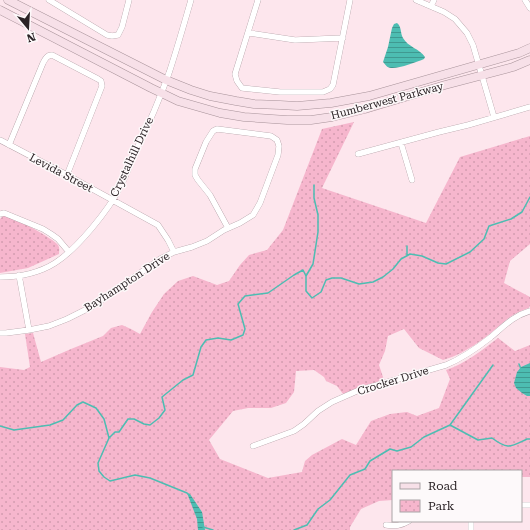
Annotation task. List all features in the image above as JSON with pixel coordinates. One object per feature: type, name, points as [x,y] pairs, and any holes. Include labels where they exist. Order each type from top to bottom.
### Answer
[{"type":"main road","name":"Humberwest Parkway","points":[[12,1],[166,80],[210,96],[254,104],[297,106],[331,104],[369,96],[519,53],[530,48]]},
{"type":"main road","name":"Humberwest Parkway","points":[[0,10],[178,101],[226,114],[258,119],[311,120],[332,117],[513,67],[530,60]]},
{"type":"street","points":[[49,0],[107,35],[112,36],[118,35],[122,27],[129,0]]},
{"type":"street","name":"Crystalhill Drive","points":[[0,277],[12,277],[45,268],[54,263],[69,252],[96,222],[113,200],[121,187],[161,93],[191,0]]},
{"type":"street","points":[[258,0],[249,33],[235,74],[237,81],[242,88],[280,92],[323,92],[330,89],[333,85],[350,0]]},
{"type":"street","points":[[416,0],[449,15],[463,28],[471,39],[494,117]]},
{"type":"street","points":[[431,6],[434,0]]},
{"type":"street","points":[[525,0],[530,8]]},
{"type":"street","points":[[249,33],[296,40],[343,38]]},
{"type":"street","points":[[9,145],[43,63],[46,58],[52,55],[98,79],[101,81],[102,86],[67,175]]},
{"type":"street","points":[[358,154],[530,107]]},
{"type":"street","name":"Bayhampton Drive","points":[[0,333],[49,326],[67,319],[93,306],[160,259],[174,252],[207,241],[253,214],[260,203],[278,155],[279,146],[277,140],[271,136],[217,129],[212,131],[206,142],[195,169],[195,175],[210,195],[228,228]]},
{"type":"street","name":"Levida Street","points":[[0,140],[158,225],[174,252]]},
{"type":"street","points":[[401,143],[412,180]]},
{"type":"street","points":[[0,214],[4,213],[43,229],[58,239],[69,252]]},
{"type":"street","points":[[19,275],[29,330]]},
{"type":"street","name":"Crocker Drive","points":[[252,446],[294,431],[318,411],[332,402],[357,392],[446,365],[457,360],[481,345],[511,319],[530,311]]},
{"type":"street","points":[[386,525],[399,526],[407,522]]},
{"type":"green space","points":[[354,122],[322,188],[426,223],[460,157],[530,136],[530,244],[510,261],[504,283],[530,297],[530,305],[529,308],[511,316],[487,336],[468,349],[443,360],[419,348],[404,329],[388,336],[385,351],[379,365],[384,380],[343,394],[337,386],[326,381],[324,377],[314,370],[296,371],[294,392],[286,403],[271,408],[248,408],[233,411],[209,440],[220,459],[268,478],[302,472],[305,461],[312,455],[342,439],[356,445],[371,421],[390,414],[407,412],[417,416],[439,408],[450,379],[446,370],[467,360],[498,338],[515,351],[530,345],[530,477],[522,477],[522,470],[392,470],[392,500],[379,501],[361,509],[350,527],[350,530],[0,530],[0,367],[24,370],[30,367],[25,334],[33,333],[41,362],[103,336],[111,328],[122,325],[140,334],[164,294],[178,281],[193,276],[217,285],[229,281],[249,255],[267,250],[283,230],[322,129]]},
{"type":"green space","points":[[3,216],[8,216],[19,221],[50,238],[58,245],[59,254],[28,268],[0,273],[0,219]]},
{"type":"shaded area","points":[[397,23],[400,26],[402,36],[405,41],[425,57],[424,59],[408,65],[390,68],[383,62],[392,28],[394,24]]},
{"type":"shaded area","points":[[530,363],[530,396],[527,396],[516,388],[514,383],[517,372],[521,367]]},
{"type":"shaded area","points":[[187,493],[190,494],[202,512],[205,530],[198,530],[197,519]]},
{"type":"waterway","points":[[314,185],[314,198],[318,215],[318,232],[313,264],[306,276],[306,291],[312,298],[321,292],[326,280],[341,278],[359,284],[373,282],[383,277],[393,269],[401,259],[410,254],[422,256],[438,263],[446,264],[470,252],[484,239],[489,226],[511,219],[522,212],[530,197]]},
{"type":"waterway","points":[[407,246],[407,256]]},
{"type":"waterway","points":[[188,494],[150,478],[135,475],[110,481],[104,477],[99,471],[98,463],[109,438],[115,432],[119,432],[128,419],[134,419],[150,425],[159,418],[165,410],[162,397],[183,380],[193,375],[201,347],[206,340],[218,338],[231,340],[243,335],[245,329],[238,304],[245,296],[268,293],[303,270],[306,276]]},
{"type":"waterway","points":[[519,364],[521,369]]},
{"type":"waterway","points":[[294,530],[307,525],[318,509],[330,500],[350,475],[365,469],[370,461],[390,449],[397,451],[411,447],[424,437],[450,425],[493,365]]},
{"type":"waterway","points":[[0,426],[14,430],[50,425],[63,420],[77,405],[83,402],[96,408],[104,419],[109,438]]},
{"type":"waterway","points":[[450,425],[478,440],[492,438],[506,446],[530,439]]},
{"type":"waterway","points":[[203,527],[213,530]]}]
